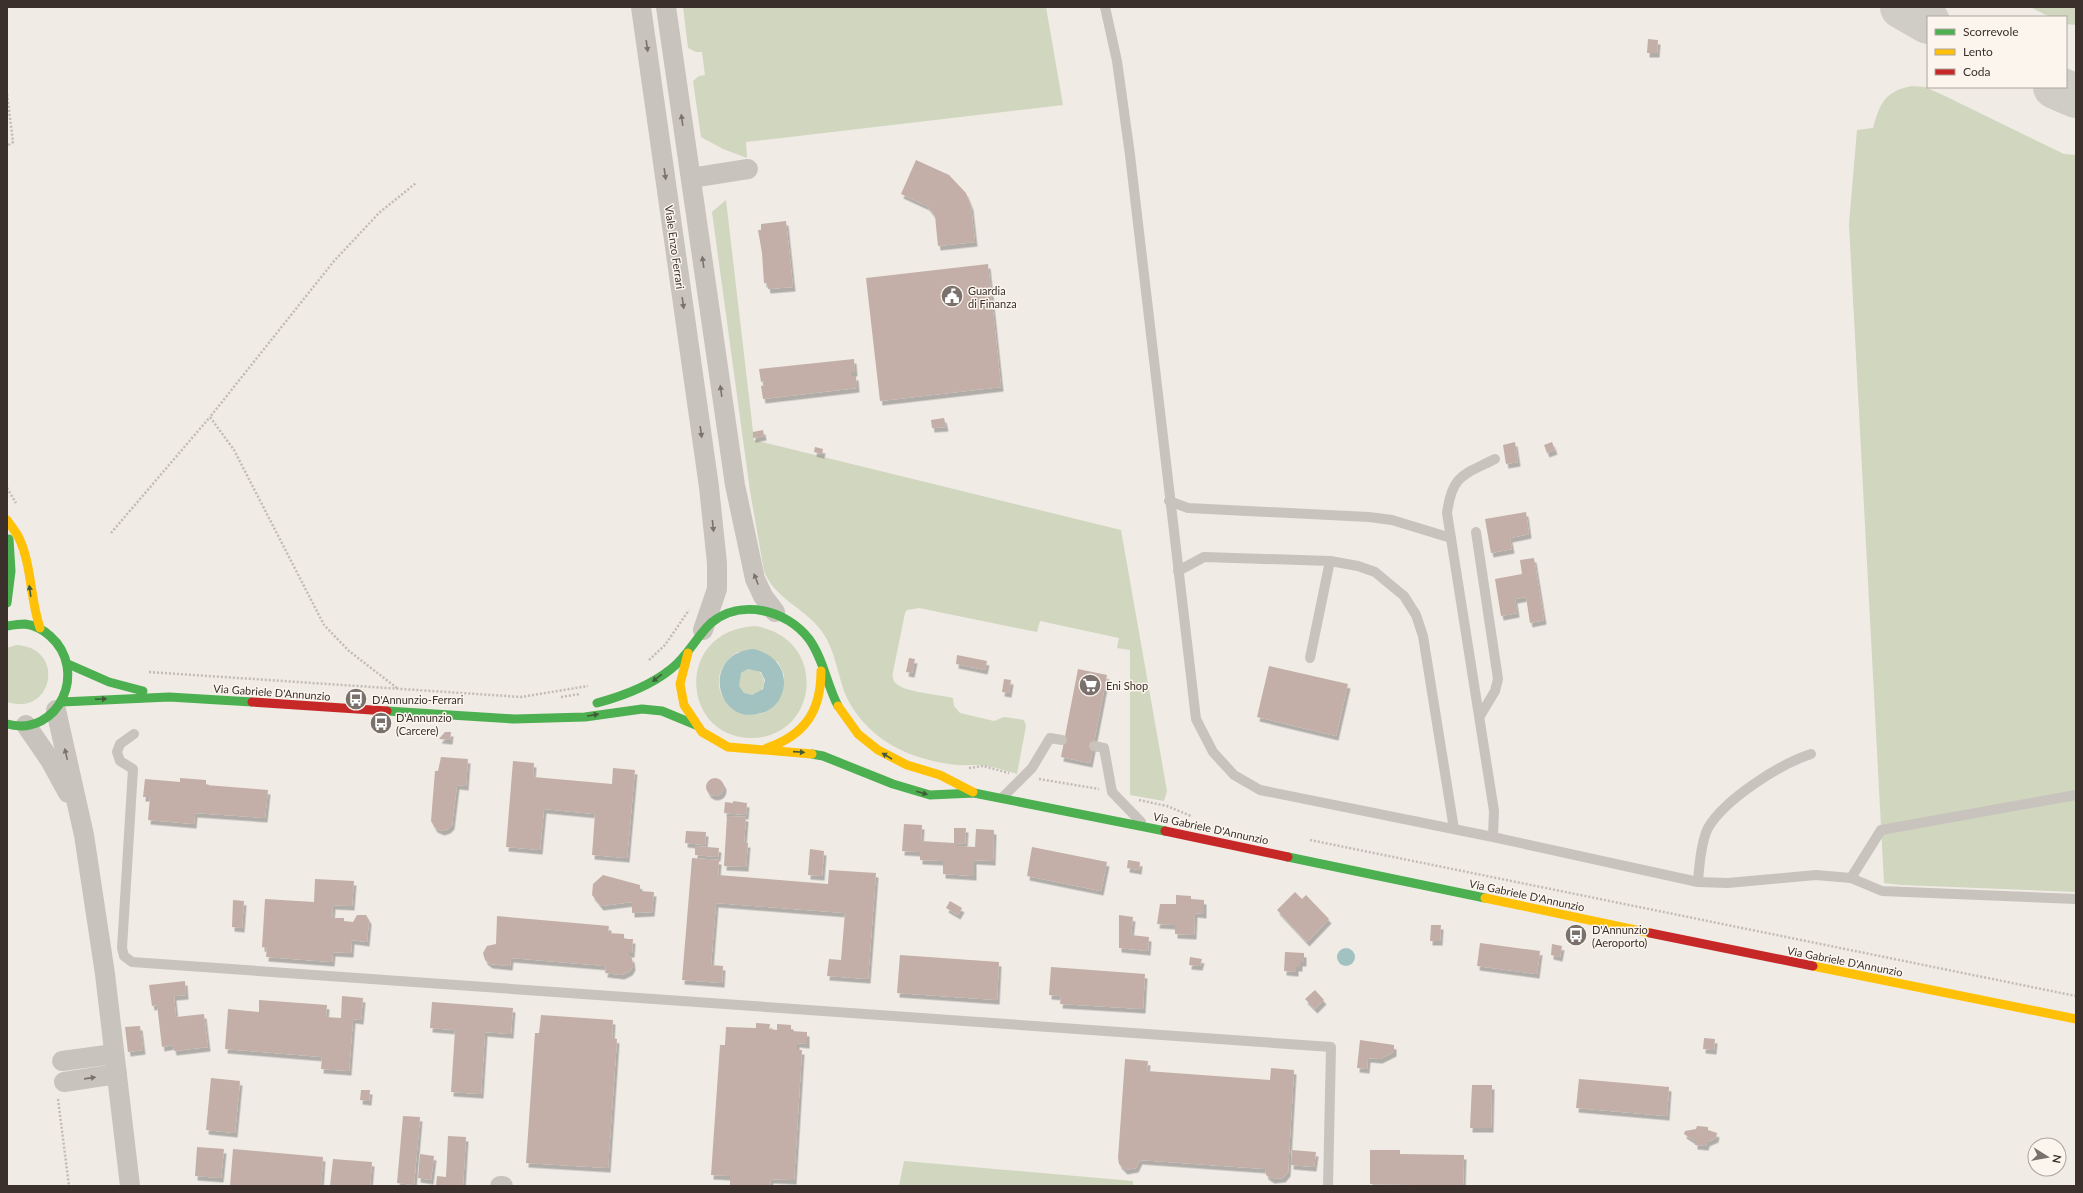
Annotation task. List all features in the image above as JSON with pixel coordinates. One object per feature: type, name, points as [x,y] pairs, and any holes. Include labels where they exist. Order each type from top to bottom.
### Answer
[{"type":"main road","points":[[7,521],[11,556],[10,585],[7,603]]},
{"type":"main road","points":[[7,521],[19,538],[30,585],[34,614],[40,628],[58,643],[68,664],[70,677],[68,690],[59,706],[48,717],[13,726]]},
{"type":"main road","points":[[540,718],[621,697],[650,683],[688,653],[703,630],[721,617],[742,611],[757,609],[775,612],[790,621],[810,641],[821,668],[845,717],[857,733],[875,748],[895,760],[936,773],[974,793]]},
{"type":"main road","points":[[7,626],[26,625],[40,628]]},
{"type":"main road","points":[[688,653],[680,684],[684,705],[696,725],[713,740],[728,747],[805,752],[823,756],[893,784],[930,795],[974,793]]},
{"type":"main road","name":"Via Gabriele D'Annunzio","points":[[68,664],[109,682],[169,697]]},
{"type":"main road","points":[[760,749],[776,746],[790,738],[803,728],[813,715],[822,684],[821,668]]},
{"type":"main road","name":"Via Gabriele D'Annunzio","points":[[59,706],[169,697],[452,717],[514,719],[540,718]]},
{"type":"main road","points":[[540,718],[585,717],[642,709],[662,711],[696,725]]},
{"type":"main road","name":"Via Gabriele D'Annunzio","points":[[974,793],[1146,827],[1716,947],[2076,1019]]},
{"type":"street","name":"Viale Enzo Ferrari","points":[[641,7],[709,488],[717,563],[717,589],[703,630]]},
{"type":"street","points":[[666,7],[735,485],[755,579],[763,596],[775,612]]},
{"type":"street","points":[[690,178],[748,169]]},
{"type":"street","points":[[59,706],[81,819],[105,974],[130,1186]]},
{"type":"street","points":[[13,726],[50,760],[81,819]]},
{"type":"street","points":[[62,1061],[114,1054]]},
{"type":"street","points":[[64,1082],[117,1074]]},
{"type":"lane","points":[[1106,7],[1117,61],[1130,154],[1169,501],[1196,719],[1213,752],[1234,775],[1260,790],[1493,837],[1698,882],[1728,883],[1816,875],[1851,878],[1882,891],[1942,895],[2076,899]]},
{"type":"lane","points":[[1493,837],[1494,811],[1447,513],[1449,494],[1460,477],[1495,459]]},
{"type":"lane","points":[[1169,501],[1188,508],[1369,517],[1392,520],[1451,538]]},
{"type":"lane","points":[[1476,532],[1498,679],[1495,691],[1480,716]]},
{"type":"lane","points":[[1178,571],[1204,557],[1330,561],[1358,566],[1375,572],[1404,596],[1416,615],[1423,636],[1454,829]]},
{"type":"lane","points":[[1310,658],[1330,561]]},
{"type":"lane","points":[[134,734],[120,744],[117,752],[120,761],[133,769],[122,948],[124,956],[132,962],[1331,1047],[1328,1186]]},
{"type":"lane","points":[[1002,798],[1032,768],[1050,738],[1062,740]]},
{"type":"lane","points":[[1094,746],[1104,748],[1112,792],[1146,827]]},
{"type":"lane","points":[[1698,882],[1700,861],[1708,829],[1726,804],[1792,760],[1811,754]]},
{"type":"lane","points":[[1851,878],[1881,830],[2076,795]]},
{"type":"path","points":[[7,94],[13,142],[7,146]]},
{"type":"path","points":[[111,533],[210,417],[334,261],[379,213],[416,183]]},
{"type":"path","points":[[210,417],[234,450],[324,625],[349,652],[403,693]]},
{"type":"path","points":[[7,488],[17,506]]},
{"type":"path","points":[[646,662],[665,645],[690,609]]},
{"type":"path","points":[[146,672],[522,697],[596,684]]},
{"type":"path","points":[[558,698],[586,693]]},
{"type":"green space","points":[[683,7],[1046,7],[1063,105],[746,142],[747,158],[723,149],[701,137],[693,81],[699,76],[705,75],[702,52],[696,52],[688,48]]},
{"type":"green space","points":[[2030,7],[2076,7],[2076,25],[2067,24],[2067,16],[2048,16]]},
{"type":"green space","points":[[1912,86],[1925,87],[2064,154],[2076,155],[2076,892],[1884,883],[1849,224],[1857,130],[1873,128],[1881,105],[1890,95],[1903,88]]},
{"type":"green space","points":[[726,200],[754,440],[1121,530],[1167,791],[1164,801],[1130,795],[1130,650],[1117,648],[1119,638],[1040,621],[1037,632],[919,608],[907,610],[905,613],[893,672],[894,681],[898,685],[909,690],[953,698],[954,706],[960,713],[994,721],[1004,717],[1024,720],[1026,726],[1017,774],[1001,769],[978,765],[941,763],[910,754],[882,739],[858,716],[845,693],[826,637],[813,621],[775,588],[764,571],[750,491],[712,212]]},
{"type":"green space","points":[[755,626],[779,634],[796,649],[805,667],[806,687],[802,706],[790,723],[773,734],[750,738],[727,733],[710,720],[700,703],[696,683],[700,663],[711,645],[729,632]],"holes":[[[738,652],[778,662],[784,675],[784,683],[763,713],[749,714],[737,711],[727,704],[721,694],[719,683],[721,672],[727,661]]]},
{"type":"green space","points":[[16,645],[32,649],[42,657],[48,668],[48,680],[44,691],[35,700],[23,704],[7,702],[7,648]]},
{"type":"green space","points":[[751,669],[760,673],[764,682],[760,691],[751,695],[742,691],[738,682],[742,673]]},
{"type":"green space","points":[[904,1161],[1133,1181],[1133,1186],[899,1186]]},
{"type":"water","points":[[753,649],[761,651],[779,665],[784,680],[784,688],[778,702],[768,711],[746,714],[733,710],[725,700],[720,688],[720,675],[726,663],[736,654]],"holes":[[[748,669],[761,672],[765,680],[763,689],[752,695],[744,693],[739,686],[741,673]]]},
{"type":"water","points":[[1346,948],[1352,951],[1355,957],[1352,963],[1346,966],[1340,963],[1337,957],[1340,951]]},
{"type":"building","points":[[1648,39],[1658,40],[1657,53],[1647,53]]},
{"type":"building","points":[[916,160],[949,175],[966,193],[971,206],[975,242],[938,246],[935,216],[927,206],[901,194]]},
{"type":"building","points":[[786,221],[793,287],[768,289],[767,283],[764,283],[762,253],[758,230],[761,230],[761,224]]},
{"type":"building","points":[[988,264],[1001,387],[880,401],[866,278]]},
{"type":"building","points":[[854,359],[855,372],[851,372],[851,376],[856,376],[857,388],[763,399],[761,386],[765,385],[765,381],[761,382],[759,369]]},
{"type":"building","points":[[944,418],[946,427],[932,428],[931,420]]},
{"type":"building","points":[[763,430],[764,436],[753,438],[753,432]]},
{"type":"building","points":[[1515,442],[1518,462],[1506,464],[1503,445]]},
{"type":"building","points":[[1552,442],[1555,450],[1547,453],[1544,445]]},
{"type":"building","points":[[815,447],[823,449],[822,454],[814,452]]},
{"type":"building","points":[[1526,512],[1529,534],[1510,538],[1512,549],[1491,553],[1485,519]]},
{"type":"building","points":[[1534,558],[1544,620],[1530,623],[1526,597],[1515,599],[1517,613],[1501,616],[1495,579],[1522,574],[1520,560]]},
{"type":"building","points":[[957,655],[987,661],[985,670],[956,664]]},
{"type":"building","points":[[909,658],[915,659],[912,673],[906,672]]},
{"type":"building","points":[[1269,666],[1348,684],[1336,736],[1257,717]]},
{"type":"building","points":[[1078,669],[1107,675],[1090,763],[1061,757]]},
{"type":"building","points":[[1004,679],[1011,680],[1009,693],[1002,692]]},
{"type":"building","points":[[445,732],[451,732],[450,740],[439,739]]},
{"type":"building","points":[[441,757],[468,759],[466,786],[457,785],[452,825],[448,829],[442,831],[435,828],[431,821],[435,771],[438,771]]},
{"type":"building","points":[[513,761],[534,763],[533,777],[612,784],[613,768],[635,770],[627,858],[592,855],[595,814],[544,809],[540,850],[506,847]]},
{"type":"building","points":[[180,778],[206,780],[206,785],[268,790],[265,818],[195,813],[194,824],[148,820],[150,797],[143,797],[145,779],[180,782]]},
{"type":"building","points":[[715,778],[719,779],[723,783],[723,791],[719,795],[715,796],[711,795],[707,791],[706,787],[707,783],[711,779]]},
{"type":"building","points":[[733,801],[747,803],[746,815],[724,813],[725,802],[733,803]]},
{"type":"building","points":[[727,816],[746,817],[744,843],[748,843],[746,867],[724,866]]},
{"type":"building","points":[[904,824],[922,825],[921,841],[954,843],[954,828],[966,828],[965,844],[957,843],[957,846],[975,847],[976,829],[994,830],[993,861],[974,860],[974,876],[943,874],[943,861],[920,860],[920,852],[902,851]]},
{"type":"building","points":[[686,831],[706,832],[705,845],[685,843]]},
{"type":"building","points":[[695,846],[719,848],[718,857],[695,855]]},
{"type":"building","points":[[1032,847],[1107,862],[1101,891],[1027,876]]},
{"type":"building","points":[[810,849],[824,851],[822,876],[808,875]]},
{"type":"building","points":[[692,858],[719,860],[718,875],[828,884],[829,870],[876,873],[868,979],[827,976],[829,959],[841,960],[845,913],[716,903],[711,965],[723,966],[722,983],[682,980]]},
{"type":"building","points":[[1128,860],[1140,862],[1139,870],[1127,868]]},
{"type":"building","points":[[603,875],[640,885],[640,891],[654,892],[652,912],[632,913],[632,902],[601,906],[592,895],[593,884]]},
{"type":"building","points":[[315,879],[354,881],[352,906],[333,905],[332,918],[344,918],[344,921],[353,922],[357,915],[366,915],[369,920],[367,942],[352,940],[351,953],[333,952],[332,962],[266,957],[267,948],[262,947],[265,899],[314,902]]},
{"type":"building","points":[[1295,892],[1302,899],[1306,895],[1329,919],[1307,942],[1277,910]]},
{"type":"building","points":[[1176,895],[1191,896],[1191,899],[1204,900],[1204,914],[1195,913],[1194,935],[1175,934],[1175,925],[1157,924],[1160,904],[1176,904]]},
{"type":"building","points":[[233,900],[244,901],[242,928],[232,927]]},
{"type":"building","points":[[950,901],[962,908],[958,915],[946,908]]},
{"type":"building","points":[[1119,915],[1133,917],[1131,935],[1149,937],[1148,951],[1119,948]]},
{"type":"building","points":[[497,916],[609,926],[608,933],[624,934],[624,939],[633,939],[632,953],[625,953],[632,958],[633,966],[630,971],[622,975],[605,973],[606,966],[511,958],[510,966],[490,964],[485,960],[483,953],[487,946],[496,944]]},
{"type":"building","points":[[1431,925],[1441,925],[1440,941],[1430,941]]},
{"type":"building","points":[[1480,943],[1540,951],[1537,974],[1477,966]]},
{"type":"building","points":[[1552,944],[1562,946],[1560,957],[1551,955]]},
{"type":"building","points":[[1285,952],[1304,953],[1304,962],[1300,962],[1300,967],[1296,967],[1296,972],[1284,971]]},
{"type":"building","points":[[900,955],[999,962],[997,1000],[897,993]]},
{"type":"building","points":[[1190,957],[1202,959],[1200,966],[1189,965]]},
{"type":"building","points":[[1051,967],[1145,974],[1143,1009],[1060,1004],[1061,996],[1049,995]]},
{"type":"building","points":[[185,981],[186,995],[174,996],[176,1017],[204,1014],[208,1047],[174,1051],[173,1045],[162,1047],[157,1005],[152,1006],[149,985]]},
{"type":"building","points":[[1315,990],[1324,1000],[1315,1009],[1305,999]]},
{"type":"building","points":[[342,996],[363,998],[361,1020],[353,1019],[349,1071],[321,1069],[322,1057],[225,1049],[228,1009],[259,1012],[259,1000],[327,1005],[326,1017],[341,1018]]},
{"type":"building","points":[[432,1002],[513,1008],[511,1034],[485,1032],[481,1094],[451,1092],[455,1030],[430,1028]]},
{"type":"building","points":[[541,1015],[613,1020],[612,1038],[617,1039],[608,1168],[526,1163],[535,1033],[539,1033]]},
{"type":"building","points":[[756,1023],[770,1024],[769,1029],[777,1030],[777,1024],[791,1025],[791,1031],[807,1032],[807,1044],[797,1043],[797,1050],[802,1050],[794,1180],[771,1179],[770,1186],[730,1186],[730,1176],[711,1175],[720,1045],[725,1045],[726,1027],[756,1028]]},
{"type":"building","points":[[140,1026],[143,1050],[128,1052],[125,1027]]},
{"type":"building","points":[[1704,1038],[1715,1039],[1714,1050],[1703,1049]]},
{"type":"building","points":[[1360,1040],[1394,1045],[1394,1052],[1380,1059],[1368,1058],[1367,1069],[1357,1068]]},
{"type":"building","points":[[1125,1059],[1148,1061],[1147,1071],[1270,1080],[1271,1068],[1294,1070],[1288,1172],[1283,1178],[1272,1179],[1266,1175],[1265,1169],[1140,1160],[1136,1168],[1125,1170],[1119,1164],[1118,1158]]},
{"type":"building","points":[[211,1078],[240,1081],[235,1133],[206,1130]]},
{"type":"building","points":[[1579,1079],[1669,1087],[1667,1116],[1576,1108]]},
{"type":"building","points":[[1472,1085],[1492,1085],[1491,1128],[1470,1128]]},
{"type":"building","points":[[361,1090],[370,1090],[369,1101],[360,1100]]},
{"type":"building","points":[[403,1116],[420,1117],[414,1185],[397,1183]]},
{"type":"building","points":[[1697,1126],[1708,1127],[1708,1130],[1717,1133],[1716,1138],[1707,1142],[1706,1146],[1695,1145],[1695,1141],[1684,1134],[1685,1131],[1696,1129]]},
{"type":"building","points":[[448,1136],[466,1137],[463,1186],[436,1186],[437,1176],[446,1177]]},
{"type":"building","points":[[197,1147],[224,1149],[221,1178],[195,1176]]},
{"type":"building","points":[[233,1149],[323,1157],[321,1186],[230,1186]]},
{"type":"building","points":[[1292,1150],[1316,1152],[1314,1167],[1291,1165]]},
{"type":"building","points":[[1370,1150],[1400,1150],[1400,1154],[1464,1155],[1463,1186],[1370,1184]]},
{"type":"building","points":[[420,1154],[434,1156],[431,1180],[418,1178]]},
{"type":"building","points":[[333,1159],[372,1162],[370,1186],[330,1186]]},
{"type":"taxiway","points":[[1902,7],[1927,21]]},
{"type":"taxiway","points":[[2057,88],[2076,96]]},
{"type":"traffic: fast","points":[[7,603],[11,571],[9,539]]},
{"type":"traffic: fast","points":[[597,703],[626,694],[663,675],[677,664],[711,623],[723,615],[749,609],[776,615],[789,621],[800,629],[814,646],[838,706]]},
{"type":"traffic: fast","points":[[7,626],[25,624],[39,628],[50,636],[61,650],[67,666],[67,682],[63,698],[54,711],[41,721],[25,726],[7,724]]},
{"type":"traffic: fast","points":[[68,664],[109,682],[143,691]]},
{"type":"traffic: fast","points":[[62,702],[169,697],[252,702]]},
{"type":"traffic: fast","points":[[387,711],[514,719],[585,717],[642,709],[662,711],[696,725]]},
{"type":"traffic: fast","points":[[812,754],[823,756],[893,784],[930,795],[974,793],[1165,831]]},
{"type":"traffic: fast","points":[[1288,857],[1485,898]]},
{"type":"traffic: slow","points":[[7,520],[18,536],[23,549],[29,571],[34,606],[40,628]]},
{"type":"traffic: slow","points":[[688,653],[680,684],[684,705],[702,732],[728,747],[812,754]]},
{"type":"traffic: slow","points":[[767,748],[780,743],[791,736],[808,720],[814,710],[818,698],[821,671]]},
{"type":"traffic: slow","points":[[838,706],[858,734],[878,750],[907,765],[940,775],[973,792]]},
{"type":"traffic: slow","points":[[1485,898],[1650,933]]},
{"type":"traffic: slow","points":[[1813,966],[2076,1019]]},
{"type":"traffic: jam","points":[[252,702],[387,711]]},
{"type":"traffic: jam","points":[[1165,831],[1288,857]]},
{"type":"traffic: jam","points":[[1650,933],[1813,966]]},
{"type":"place","name":"Guardia di Finanza","points":[[952,296]]},
{"type":"place","name":"Eni Shop","points":[[1090,685]]},
{"type":"place","name":"D'Annunzio-Ferrari","points":[[356,699]]},
{"type":"place","name":"D'Annunzio (Carcere)","points":[[381,723]]},
{"type":"place","name":"D'Annunzio (Aeroporto)","points":[[1576,935]]}]
